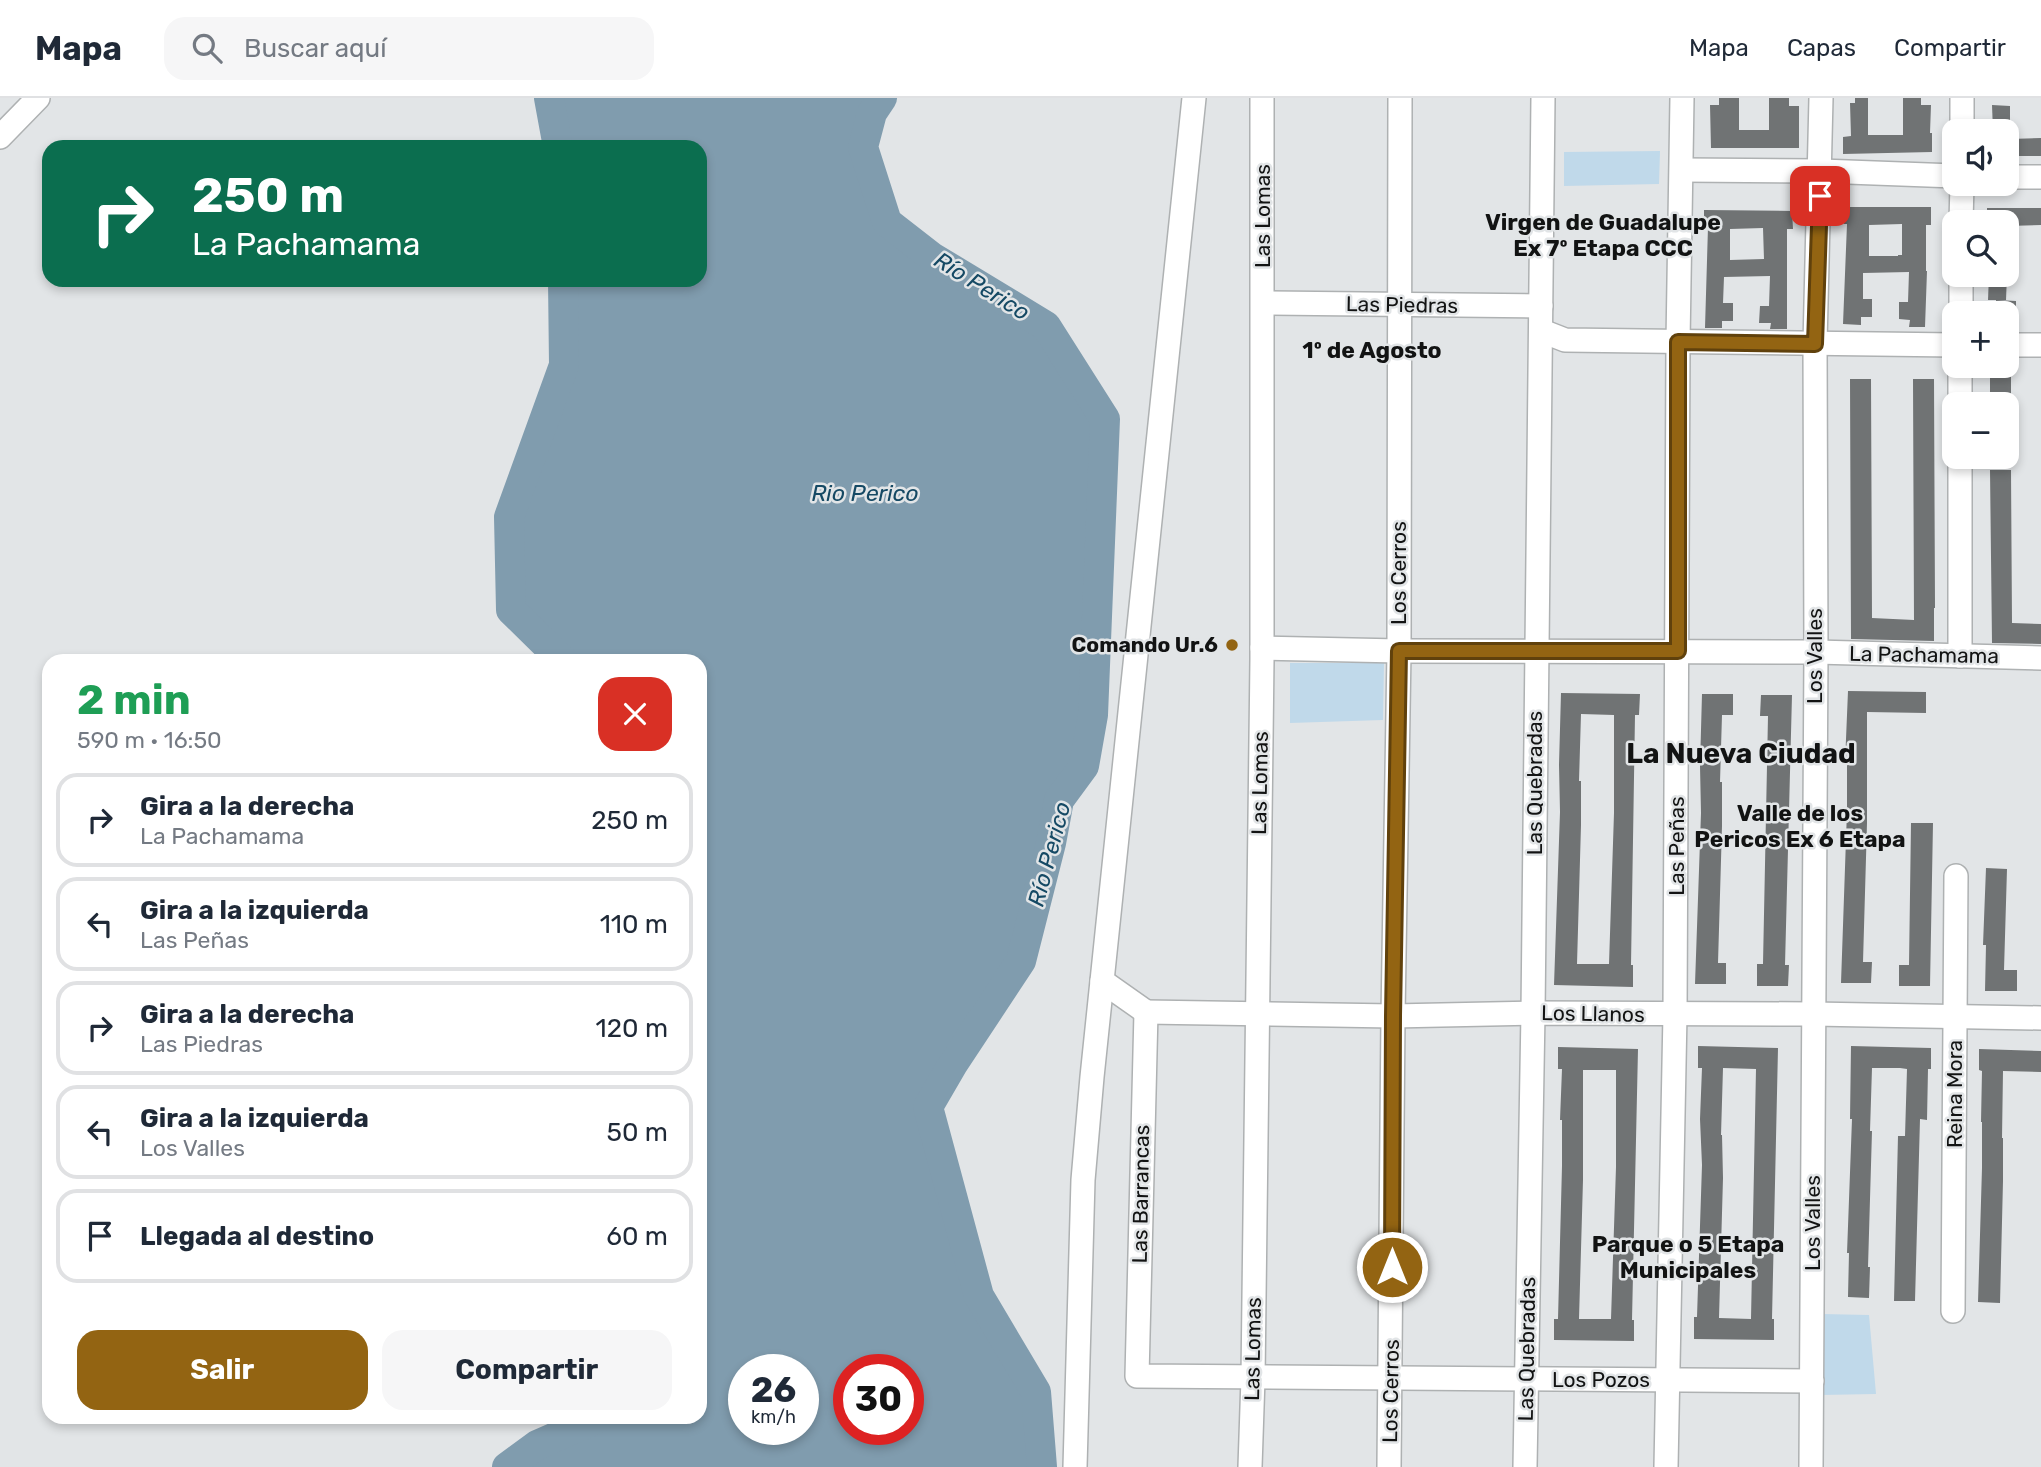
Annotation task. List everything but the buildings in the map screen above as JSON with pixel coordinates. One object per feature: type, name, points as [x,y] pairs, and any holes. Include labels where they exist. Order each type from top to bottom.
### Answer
[{"type":"street","points":[[0,136],[38,98]]},
{"type":"street","points":[[1075,1467],[1083,1180],[1194,98]]},
{"type":"street","name":"Las Lomas","points":[[1250,1467],[1262,648],[1262,98]]},
{"type":"street","name":"Los Cerros","points":[[1389,1467],[1399,651],[1400,98]]},
{"type":"street","name":"Las Quebradas","points":[[1525,1467],[1543,98]]},
{"type":"street","name":"Las Peñas","points":[[1665,1467],[1675,1014],[1678,342],[1682,98]]},
{"type":"street","name":"Los Valles","points":[[1811,1467],[1815,344],[1821,98]]},
{"type":"street","points":[[1962,98],[1962,119]]},
{"type":"street","points":[[1682,170],[1942,176]]},
{"type":"street","points":[[2019,177],[2041,177]]},
{"type":"street","name":"Las Piedras","points":[[1263,303],[1541,306]]},
{"type":"street","points":[[1542,331],[1565,340],[1942,345]]},
{"type":"street","points":[[2019,345],[2041,345]]},
{"type":"street","points":[[1959,656],[1960,469]]},
{"type":"street","name":"La Pachamama","points":[[1262,648],[1816,652],[2041,657]]},
{"type":"street","name":"Reina Mora","points":[[1954,1311],[1956,876]]},
{"type":"street","points":[[1102,981],[1146,1013]]},
{"type":"street","name":"Los Llanos","points":[[1146,1013],[2041,1017]]},
{"type":"street","name":"Las Barrancas","points":[[1137,1376],[1146,1013]]},
{"type":"street","name":"Los Pozos","points":[[1137,1376],[1812,1381]]},
{"type":"shaded area","points":[[1660,151],[1659,184],[1564,186],[1564,152]]},
{"type":"shaded area","points":[[1290,663],[1384,663],[1383,720],[1290,723]]},
{"type":"shaded area","points":[[1822,1314],[1869,1315],[1876,1394],[1821,1395]]},
{"type":"water","name":"Rio Perico","points":[[549,98],[882,98],[872,113],[863,147],[887,222],[933,257],[1046,326],[1105,419],[1093,715],[1084,766],[1059,800],[1021,961],[928,1107],[979,1296],[1036,1392],[1042,1467],[507,1467],[537,1445],[585,1424],[707,1424],[707,654],[557,654],[511,610],[509,517],[564,365],[563,287],[707,287],[707,140],[557,140]]},
{"type":"waterway","name":"Río Perico","points":[[549,98],[557,140]]},
{"type":"waterway","name":"Río Perico","points":[[882,98],[872,113],[863,147],[887,222],[932,257],[1046,326],[1105,419],[1093,715],[1084,766],[1059,800],[1021,961],[928,1107],[979,1296],[1036,1392],[1042,1467]]},
{"type":"waterway","name":"Río Perico","points":[[556,654],[511,610],[509,517],[564,365],[563,287]]},
{"type":"waterway","name":"Río Perico","points":[[507,1467],[537,1445],[585,1424]]},
{"type":"place","name":"Comando Ur.6","points":[[1232,645]]},
{"type":"district","name":"Virgen de Guadalupe Ex 7º Etapa CCC","points":[[1603,235]]},
{"type":"district","name":"1º de Agosto","points":[[1372,350]]},
{"type":"district","name":"La Nueva Ciudad","points":[[1741,753]]},
{"type":"district","name":"Valle de los Pericos Ex 6 Etapa","points":[[1800,826]]},
{"type":"district","name":"Parque o 5 Etapa Municipales","points":[[1688,1257]]},
{"type":"route","points":[[1392,1267],[1399,651],[1678,651],[1678,342],[1815,344],[1820,196]]}]
